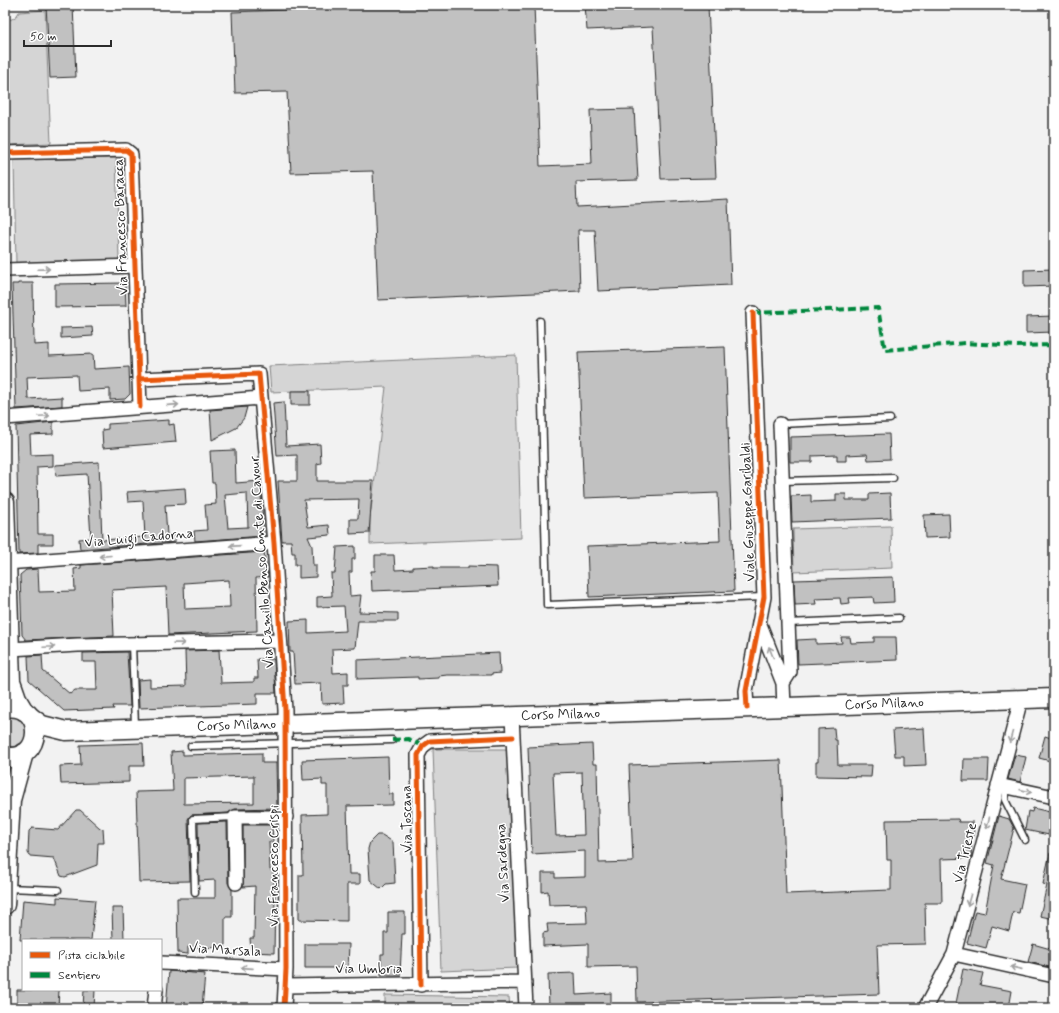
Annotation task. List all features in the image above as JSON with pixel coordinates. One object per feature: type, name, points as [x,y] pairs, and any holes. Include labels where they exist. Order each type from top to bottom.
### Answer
[{"type":"main road","points":[[5,502],[7,623],[10,648],[8,688],[27,714],[36,731],[28,748],[11,800],[6,896]]},
{"type":"main road","name":"Corso Milano","points":[[5,756],[15,756],[53,734],[66,731],[1054,698]]},
{"type":"main road","points":[[5,708],[17,708],[27,714]]},
{"type":"main road","name":"Corso Milano","points":[[27,714],[42,725],[66,731]]},
{"type":"main road","points":[[5,777],[11,800]]},
{"type":"street","name":"Via Francesco Baracca","points":[[5,153],[126,150],[131,154],[140,407]]},
{"type":"street","points":[[5,270],[134,266]]},
{"type":"street","name":"Viale Giuseppe Garibaldi","points":[[747,708],[746,691],[764,597],[753,313]]},
{"type":"street","name":"Via Camillo Benso Conte di Cavour","points":[[139,379],[259,374],[274,544],[285,724]]},
{"type":"street","points":[[5,418],[261,398]]},
{"type":"street","points":[[780,424],[790,672],[783,683]]},
{"type":"street","name":"Via Luigi Cadorna","points":[[6,563],[274,544]]},
{"type":"street","points":[[759,622],[783,683],[784,707]]},
{"type":"street","points":[[10,648],[280,641]]},
{"type":"street","name":"Via Trieste","points":[[924,1008],[954,954],[1003,786],[1021,699]]},
{"type":"street","name":"Via Sardegna","points":[[512,716],[526,1008]]},
{"type":"street","name":"Via Francesco Crispi","points":[[284,1008],[286,986],[285,724]]},
{"type":"street","name":"Via Toscana","points":[[421,985],[418,755],[423,746],[430,741],[513,737]]},
{"type":"street","points":[[1003,786],[1054,797]]},
{"type":"street","name":"Via Francesco Crispi","points":[[235,818],[286,817]]},
{"type":"street","points":[[235,818],[236,884]]},
{"type":"street","points":[[954,954],[1054,976]]},
{"type":"street","name":"Via Marsala","points":[[162,963],[286,969]]},
{"type":"street","name":"Via Umbria","points":[[286,986],[421,985],[525,982]]},
{"type":"street","points":[[154,1008],[156,991]]},
{"type":"lane","points":[[540,321],[547,604],[764,597]]},
{"type":"lane","points":[[780,424],[890,419]]},
{"type":"lane","points":[[782,481],[893,478]]},
{"type":"lane","points":[[788,622],[899,618]]},
{"type":"lane","points":[[132,644],[135,729]]},
{"type":"lane","points":[[191,746],[392,740]]},
{"type":"lane","points":[[1003,786],[1005,800],[1025,840]]},
{"type":"lane","points":[[195,892],[193,819],[235,818]]},
{"type":"lane","points":[[6,896],[58,890]]},
{"type":"shaded area","points":[[45,10],[51,143],[7,145],[5,20],[14,18],[19,12]]},
{"type":"shaded area","points":[[116,158],[119,260],[16,264],[14,160]]},
{"type":"shaded area","points":[[516,355],[521,538],[370,544],[370,518],[386,387],[271,392],[269,366]]},
{"type":"shaded area","points":[[891,526],[892,568],[794,572],[793,529]]},
{"type":"shaded area","points":[[9,716],[22,721],[25,724],[27,732],[23,742],[13,747],[5,745],[5,717]]},
{"type":"shaded area","points":[[433,749],[509,749],[518,968],[441,971]]},
{"type":"shaded area","points":[[385,995],[509,997],[510,1008],[385,1008]]},
{"type":"building","points":[[46,5],[73,5],[76,77],[50,78]]},
{"type":"building","points":[[413,5],[534,5],[540,166],[592,164],[590,110],[634,109],[638,180],[576,182],[577,207],[728,199],[731,285],[598,291],[595,230],[578,230],[580,291],[378,300],[373,171],[291,173],[287,92],[235,93],[232,12]]},
{"type":"building","points":[[585,5],[708,5],[716,178],[661,179],[653,27],[587,30]]},
{"type":"building","points":[[1054,269],[1054,286],[1024,287],[1024,270]]},
{"type":"building","points":[[33,283],[34,345],[49,344],[49,356],[93,354],[94,369],[129,367],[130,394],[125,399],[110,400],[110,389],[78,391],[77,375],[27,377],[28,399],[62,397],[62,406],[16,409],[12,284]]},
{"type":"building","points":[[125,283],[126,306],[55,307],[55,284]]},
{"type":"building","points":[[1054,316],[1054,332],[1026,333],[1026,317]]},
{"type":"building","points":[[92,327],[93,336],[61,338],[61,328]]},
{"type":"building","points":[[725,347],[734,591],[589,597],[587,546],[720,541],[718,493],[584,498],[578,352]]},
{"type":"building","points":[[291,391],[310,391],[310,405],[291,405]]},
{"type":"building","points":[[284,402],[286,446],[320,444],[321,463],[317,464],[317,481],[373,481],[369,533],[350,534],[350,519],[358,519],[359,499],[304,500],[308,527],[329,525],[330,535],[308,537],[312,546],[313,565],[316,565],[316,577],[299,578],[299,565],[295,565],[295,553],[292,553],[291,541],[282,541],[278,481],[297,481],[297,455],[277,456],[273,403]]},
{"type":"building","points":[[247,407],[244,418],[236,428],[212,440],[210,410]]},
{"type":"building","points":[[169,420],[169,425],[174,424],[176,442],[103,448],[102,430],[108,429],[108,424]]},
{"type":"building","points":[[53,422],[53,434],[30,435],[31,455],[53,454],[53,466],[37,467],[38,534],[53,534],[53,544],[38,544],[38,553],[19,554],[16,426]]},
{"type":"building","points":[[889,434],[890,459],[868,460],[867,454],[846,455],[846,461],[837,461],[837,455],[812,456],[812,462],[790,462],[790,437]]},
{"type":"building","points":[[235,450],[236,483],[260,481],[264,536],[195,541],[194,531],[207,530],[205,505],[216,504],[215,483],[212,483],[210,451]],"holes":[[[247,493],[248,527],[228,528],[225,495]]]},
{"type":"building","points":[[99,462],[102,540],[145,537],[143,501],[128,502],[127,492],[185,488],[186,504],[165,505],[167,535],[175,535],[175,542],[80,549],[79,539],[91,538],[87,474],[56,476],[55,465]]},
{"type":"building","points":[[890,493],[891,518],[792,522],[791,496],[811,495],[811,502],[836,501],[836,494],[846,494],[846,500],[869,500],[869,494]]},
{"type":"building","points":[[949,514],[950,537],[925,538],[924,515]]},
{"type":"building","points":[[355,546],[355,559],[352,559],[352,572],[349,572],[350,596],[361,595],[359,612],[398,613],[398,621],[358,621],[355,648],[332,649],[333,673],[348,672],[348,685],[343,685],[344,703],[322,704],[321,683],[295,684],[293,652],[290,652],[289,621],[308,620],[308,633],[346,631],[344,606],[317,607],[317,597],[332,596],[331,573],[335,573],[337,547]]},
{"type":"building","points":[[264,552],[268,577],[256,578],[257,631],[168,635],[166,587],[112,590],[114,636],[26,640],[22,635],[20,575],[26,570],[38,569],[39,592],[75,591],[74,569],[81,568],[81,565]],"holes":[[[229,580],[230,607],[185,609],[184,583]]]},
{"type":"building","points":[[375,555],[394,555],[395,570],[434,566],[434,568],[468,568],[468,566],[497,567],[498,586],[372,591],[371,571],[375,571]]},
{"type":"building","points":[[893,577],[894,602],[874,603],[873,597],[849,598],[850,603],[841,604],[840,598],[815,599],[816,604],[795,605],[794,580]]},
{"type":"building","points":[[841,637],[850,637],[851,643],[874,642],[874,637],[896,637],[897,660],[798,664],[797,640],[816,639],[816,644],[842,643]]},
{"type":"building","points":[[219,650],[221,683],[254,682],[254,678],[258,678],[257,659],[274,659],[276,693],[257,693],[257,704],[139,708],[138,680],[150,679],[150,687],[186,686],[185,651]]},
{"type":"building","points":[[127,652],[130,706],[113,706],[114,709],[64,711],[29,680],[28,656],[42,655],[43,671],[70,694],[75,690],[97,690],[96,662],[83,662],[83,653]]},
{"type":"building","points":[[499,653],[500,673],[491,675],[447,675],[439,676],[439,678],[418,679],[418,677],[357,679],[357,660]]},
{"type":"building","points":[[834,728],[835,740],[837,740],[838,765],[872,765],[871,777],[816,776],[816,762],[818,762],[818,729]]},
{"type":"building","points":[[924,728],[926,765],[904,766],[904,756],[895,756],[893,730]]},
{"type":"building","points":[[1045,736],[1054,739],[1054,762],[1039,758]]},
{"type":"building","points":[[143,743],[144,766],[129,766],[129,782],[61,784],[60,766],[81,765],[80,745]]},
{"type":"building","points":[[592,744],[593,764],[597,764],[599,863],[633,862],[629,765],[781,760],[786,894],[891,890],[891,860],[887,860],[886,820],[958,819],[959,822],[973,822],[974,836],[972,836],[971,858],[941,859],[942,903],[925,903],[926,944],[877,945],[879,994],[637,1002],[636,966],[588,967],[588,944],[543,946],[543,933],[548,932],[547,924],[587,923],[586,904],[549,905],[548,891],[542,892],[542,873],[555,873],[555,878],[585,877],[585,851],[532,854],[528,747]],"holes":[[[582,772],[584,835],[556,836],[553,773]]]},
{"type":"building","points":[[183,751],[183,755],[262,753],[262,763],[276,763],[277,808],[235,809],[228,813],[191,815],[188,819],[190,881],[139,882],[136,792],[173,791],[171,752]],"holes":[[[254,776],[254,803],[184,804],[184,778]]]},
{"type":"building","points":[[1015,755],[1026,757],[1020,782],[1008,779]]},
{"type":"building","points":[[388,757],[389,794],[393,794],[393,805],[347,806],[349,874],[360,874],[360,884],[347,884],[347,921],[299,920],[299,875],[303,875],[302,815],[327,814],[327,785],[322,785],[322,779],[303,780],[302,760]]},
{"type":"building","points":[[964,759],[989,759],[988,781],[963,781]]},
{"type":"building","points":[[1033,808],[1054,813],[1049,835],[1025,830],[1028,811],[1032,812]]},
{"type":"building","points":[[76,810],[80,810],[103,829],[104,843],[98,843],[97,865],[65,877],[61,876],[54,858],[30,856],[28,853],[29,831],[32,828],[58,830]]},
{"type":"building","points":[[999,816],[1009,819],[1014,828],[1001,879],[1025,884],[1019,913],[1013,912],[1009,931],[992,926],[986,948],[967,943],[975,911],[985,913],[994,865],[987,863]]},
{"type":"building","points":[[227,822],[228,883],[232,890],[232,917],[225,917],[225,948],[188,947],[188,954],[178,953],[177,898],[215,898],[215,880],[199,881],[198,823]]},
{"type":"building","points":[[243,825],[272,825],[273,842],[269,842],[270,870],[273,870],[275,896],[274,953],[251,952],[250,938],[254,938],[255,886],[243,887]]},
{"type":"building","points":[[377,835],[382,835],[393,842],[395,883],[386,884],[381,889],[370,880],[368,849],[370,842]]},
{"type":"building","points":[[1050,853],[1054,853],[1054,919],[1040,916],[1047,885],[1043,884]]},
{"type":"building","points":[[57,897],[95,900],[91,939],[20,940],[23,900],[57,903]]},
{"type":"building","points":[[112,908],[123,908],[124,939],[113,939]]},
{"type":"building","points":[[388,912],[405,912],[405,934],[402,934],[400,975],[381,975],[381,954],[384,954],[384,933],[388,933]]},
{"type":"building","points":[[305,944],[349,944],[348,968],[305,968]]},
{"type":"building","points":[[1033,944],[1054,950],[1054,968],[1028,962]]},
{"type":"building","points":[[963,969],[983,973],[980,985],[1012,991],[1009,1008],[990,1008],[976,1005],[976,1007],[971,1006],[970,1008],[955,1008]]},
{"type":"building","points":[[169,971],[205,974],[202,1008],[166,1008]]},
{"type":"building","points":[[575,973],[576,995],[611,993],[611,1008],[549,1008],[548,974]]},
{"type":"building","points":[[17,990],[59,991],[58,1008],[17,1005]]},
{"type":"building","points":[[84,991],[95,991],[94,1008],[83,1008]]},
{"type":"marked path","points":[[753,313],[878,308],[885,350],[966,343],[1017,346],[1054,345]]},
{"type":"marked path","points":[[392,740],[408,739],[423,746]]},
{"type":"cycle path","points":[[5,153],[126,150],[131,154],[140,407]]},
{"type":"cycle path","points":[[747,708],[746,691],[764,597],[753,313]]},
{"type":"cycle path","points":[[139,379],[259,374],[274,543],[285,710],[286,969],[284,1008]]},
{"type":"cycle path","points":[[421,985],[418,755],[423,746],[430,741],[513,737]]}]
